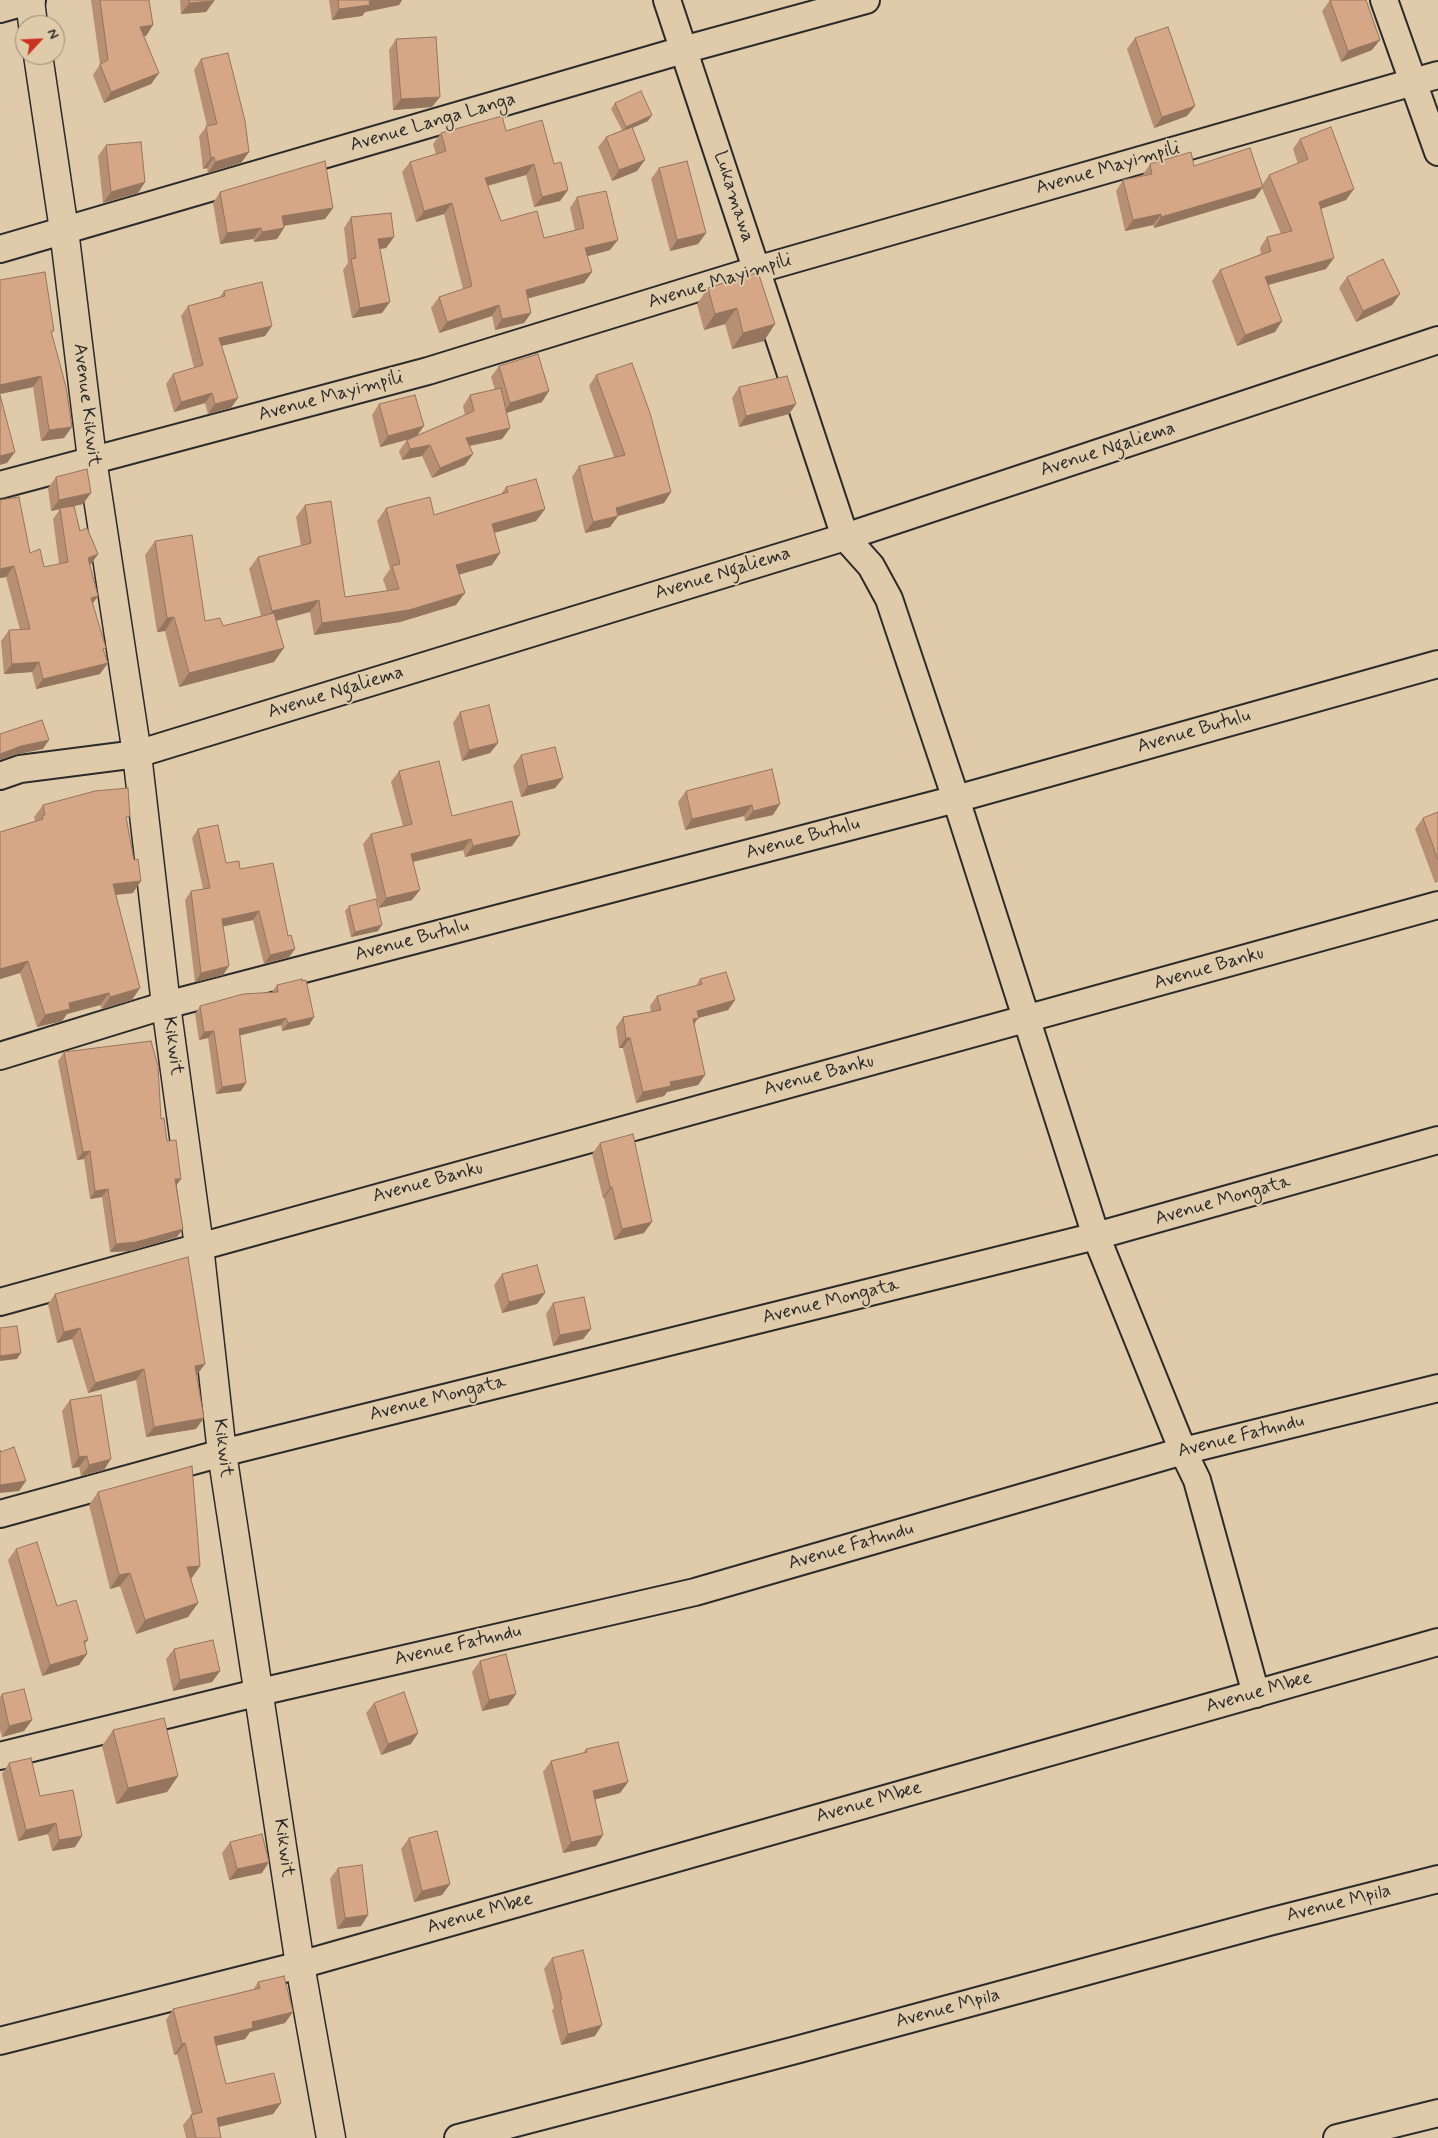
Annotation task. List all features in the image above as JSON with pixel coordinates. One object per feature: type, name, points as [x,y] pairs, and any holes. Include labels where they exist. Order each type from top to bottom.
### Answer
[{"type":"main road","points":[[30,0],[32,15]]},
{"type":"main road","name":"Avenue Kikwit","points":[[39,65],[64,230],[92,459],[137,754]]},
{"type":"main road","name":"Kikwit","points":[[137,754],[166,1005],[199,1246],[222,1453],[260,1692],[300,1965],[331,2138]]},
{"type":"street","points":[[0,9],[30,0]]},
{"type":"street","name":"Lukamawa","points":[[666,0],[721,160],[845,537]]},
{"type":"street","name":"Avenue Langa Langa","points":[[0,248],[683,50],[866,0]]},
{"type":"street","points":[[1384,0],[1438,152]]},
{"type":"street","name":"Avenue Mayimpili","points":[[0,484],[428,372],[756,270],[1438,75]]},
{"type":"street","name":"Avenue Ngaliema","points":[[0,776],[20,769],[137,754],[845,537],[1438,340]]},
{"type":"street","points":[[845,537],[871,566],[889,599],[956,799],[1096,1236],[1183,1452],[1197,1480],[1256,1694]]},
{"type":"street","name":"Avenue Butulu","points":[[0,1056],[166,1005],[956,799],[1438,664]]},
{"type":"street","name":"Avenue Banku","points":[[0,1302],[1438,905]]},
{"type":"street","name":"Avenue Mongata","points":[[0,1514],[222,1453],[1096,1236],[1438,1140]]},
{"type":"street","name":"Avenue Fatundu","points":[[0,1756],[260,1692],[694,1592],[1183,1452],[1438,1388]]},
{"type":"street","name":"Avenue Mbee","points":[[0,2041],[300,1965],[1438,1642]]},
{"type":"street","name":"Avenue Mpila","points":[[458,2138],[796,2050],[1269,1922],[1438,1879]]},
{"type":"street","points":[[1337,2138],[1438,2113]]},
{"type":"building","points":[[100,0],[149,0],[153,25],[140,27],[159,73],[111,92],[100,64],[108,60]]},
{"type":"building","points":[[189,0],[214,0],[214,1],[189,3]]},
{"type":"building","points":[[338,0],[376,0],[369,1],[370,5],[339,9]]},
{"type":"building","points":[[1330,0],[1366,0],[1380,40],[1348,51]]},
{"type":"building","points":[[1168,27],[1195,106],[1162,117],[1135,38]]},
{"type":"building","points":[[436,37],[440,97],[401,99],[396,39]]},
{"type":"building","points":[[228,53],[245,121],[249,152],[215,162],[214,157],[211,158],[206,126],[217,124],[201,59]]},
{"type":"building","points":[[641,91],[652,115],[626,127],[615,103]]},
{"type":"building","points":[[502,116],[506,131],[542,120],[554,164],[561,162],[568,190],[542,197],[534,164],[485,178],[501,221],[537,211],[544,238],[584,228],[577,197],[606,191],[618,240],[585,248],[592,272],[526,290],[531,313],[502,319],[499,305],[447,322],[439,297],[472,286],[452,203],[424,211],[410,162],[446,151],[441,133]]},
{"type":"building","points":[[632,127],[645,160],[619,170],[606,137]]},
{"type":"building","points":[[1331,127],[1354,189],[1319,202],[1334,258],[1265,277],[1282,321],[1245,335],[1220,270],[1271,251],[1267,237],[1292,231],[1269,175],[1308,159],[1300,139]]},
{"type":"building","points":[[141,142],[145,182],[111,192],[106,145]]},
{"type":"building","points":[[1250,148],[1263,187],[1161,217],[1161,214],[1133,220],[1123,180],[1152,174],[1150,164],[1191,152],[1194,166]]},
{"type":"building","points":[[325,161],[333,208],[282,216],[284,228],[262,232],[261,228],[227,233],[220,192]]},
{"type":"building","points":[[687,161],[706,233],[677,240],[659,168]]},
{"type":"building","points":[[391,213],[394,237],[378,239],[390,302],[360,308],[351,259],[356,258],[351,217]]},
{"type":"building","points":[[1383,259],[1400,294],[1363,311],[1347,277]]},
{"type":"building","points":[[45,272],[54,331],[51,331],[66,387],[72,427],[49,430],[41,376],[0,385],[0,280]]},
{"type":"building","points":[[758,272],[775,324],[743,333],[737,308],[715,314],[708,288]]},
{"type":"building","points":[[262,282],[272,326],[219,338],[238,398],[215,404],[212,393],[181,402],[173,374],[203,365],[188,306],[225,296],[224,291]]},
{"type":"building","points":[[538,354],[549,391],[510,403],[499,366]]},
{"type":"building","points":[[632,363],[650,413],[671,492],[616,508],[618,516],[593,522],[579,466],[625,455],[596,375]]},
{"type":"building","points":[[787,376],[796,404],[746,416],[739,387]]},
{"type":"building","points":[[501,388],[510,428],[466,438],[473,454],[440,468],[430,445],[410,449],[407,440],[474,411],[470,395]]},
{"type":"building","points":[[0,395],[15,452],[0,456]]},
{"type":"building","points":[[415,395],[424,426],[388,436],[379,404]]},
{"type":"building","points":[[87,469],[91,493],[59,500],[56,477]]},
{"type":"building","points":[[536,479],[545,509],[492,524],[500,553],[456,565],[465,593],[409,610],[322,623],[319,600],[272,611],[258,557],[311,543],[305,505],[331,501],[345,597],[399,589],[392,566],[400,564],[386,508],[430,497],[434,515],[508,492],[506,487]]},
{"type":"building","points":[[19,497],[30,553],[40,549],[44,567],[68,562],[60,508],[74,506],[80,531],[87,528],[98,554],[88,558],[98,596],[91,598],[106,648],[103,649],[108,663],[43,679],[39,662],[12,664],[9,630],[30,629],[14,566],[0,569],[0,500]]},
{"type":"building","points":[[192,535],[205,621],[220,618],[223,626],[274,613],[284,648],[189,673],[174,617],[167,618],[155,541]]},
{"type":"building","points":[[489,705],[498,743],[469,750],[460,712]]},
{"type":"building","points":[[42,720],[49,740],[21,746],[0,754],[0,734]]},
{"type":"building","points":[[555,747],[563,778],[528,786],[521,755]]},
{"type":"building","points":[[439,761],[452,816],[512,801],[520,835],[473,846],[471,839],[411,854],[420,890],[386,898],[371,834],[412,824],[399,771]]},
{"type":"building","points":[[772,769],[780,804],[753,811],[752,805],[692,819],[686,791]]},
{"type":"building","points":[[128,788],[130,816],[126,817],[134,860],[138,859],[141,881],[113,884],[140,988],[110,997],[109,993],[69,1003],[70,1009],[45,1015],[28,961],[0,969],[0,832],[43,819],[42,815],[45,815],[43,805],[95,791]]},
{"type":"building","points":[[1438,812],[1438,860],[1423,818]]},
{"type":"building","points":[[218,825],[226,863],[239,861],[240,869],[273,863],[288,936],[291,935],[295,949],[270,955],[259,911],[222,919],[229,966],[201,973],[191,891],[210,888],[198,829]]},
{"type":"building","points":[[376,899],[382,925],[355,932],[349,906]]},
{"type":"building","points":[[726,972],[735,1000],[697,1011],[699,1018],[693,1019],[705,1075],[670,1082],[671,1086],[643,1092],[630,1038],[626,1038],[623,1017],[661,1010],[657,996],[702,984],[700,979]]},
{"type":"building","points":[[302,979],[302,981],[306,980],[314,1017],[288,1023],[286,1018],[239,1029],[246,1083],[222,1087],[214,1031],[204,1032],[200,1006],[243,994],[278,992],[277,985]]},
{"type":"building","points":[[151,1041],[158,1066],[161,1119],[164,1118],[167,1141],[176,1140],[181,1179],[175,1179],[183,1229],[136,1242],[116,1244],[108,1189],[95,1191],[90,1151],[83,1152],[64,1052]]},
{"type":"building","points":[[633,1134],[652,1222],[622,1229],[600,1143]]},
{"type":"building","points":[[188,1257],[205,1364],[195,1366],[204,1418],[154,1427],[144,1369],[95,1383],[80,1328],[64,1332],[55,1294]]},
{"type":"building","points":[[537,1265],[545,1293],[509,1302],[502,1274]]},
{"type":"building","points":[[584,1297],[591,1329],[560,1335],[553,1303]]},
{"type":"building","points":[[17,1326],[21,1353],[0,1356],[0,1328]]},
{"type":"building","points":[[101,1395],[111,1459],[89,1465],[87,1456],[79,1457],[70,1400]]},
{"type":"building","points":[[14,1447],[26,1481],[0,1485],[0,1450],[1,1452]]},
{"type":"building","points":[[192,1466],[200,1566],[187,1567],[198,1603],[145,1620],[130,1573],[119,1575],[98,1492]]},
{"type":"building","points":[[37,1542],[57,1606],[76,1600],[88,1640],[84,1641],[87,1654],[50,1665],[16,1549]]},
{"type":"building","points":[[213,1640],[220,1671],[180,1680],[174,1649]]},
{"type":"building","points":[[506,1654],[516,1694],[489,1700],[480,1661]]},
{"type":"building","points":[[24,1689],[32,1720],[9,1726],[2,1694]]},
{"type":"building","points":[[404,1692],[418,1733],[388,1744],[374,1703]]},
{"type":"building","points":[[164,1718],[178,1776],[128,1788],[113,1730]]},
{"type":"building","points":[[618,1742],[628,1782],[593,1791],[603,1835],[571,1842],[551,1761],[587,1752],[586,1749]]},
{"type":"building","points":[[31,1758],[40,1796],[73,1790],[82,1836],[59,1840],[56,1823],[26,1830],[9,1763]]},
{"type":"building","points":[[437,1831],[450,1884],[422,1891],[409,1838]]},
{"type":"building","points":[[262,1834],[269,1862],[237,1869],[230,1842]]},
{"type":"building","points":[[362,1865],[368,1915],[345,1918],[338,1868]]},
{"type":"building","points":[[583,1950],[602,2025],[568,2034],[552,1958]]},
{"type":"building","points":[[284,1976],[293,2012],[252,2022],[253,2028],[214,2037],[226,2084],[274,2073],[281,2103],[217,2118],[221,2138],[196,2138],[191,2115],[202,2112],[185,2043],[182,2044],[173,2009],[260,1988],[258,1982]]}]
